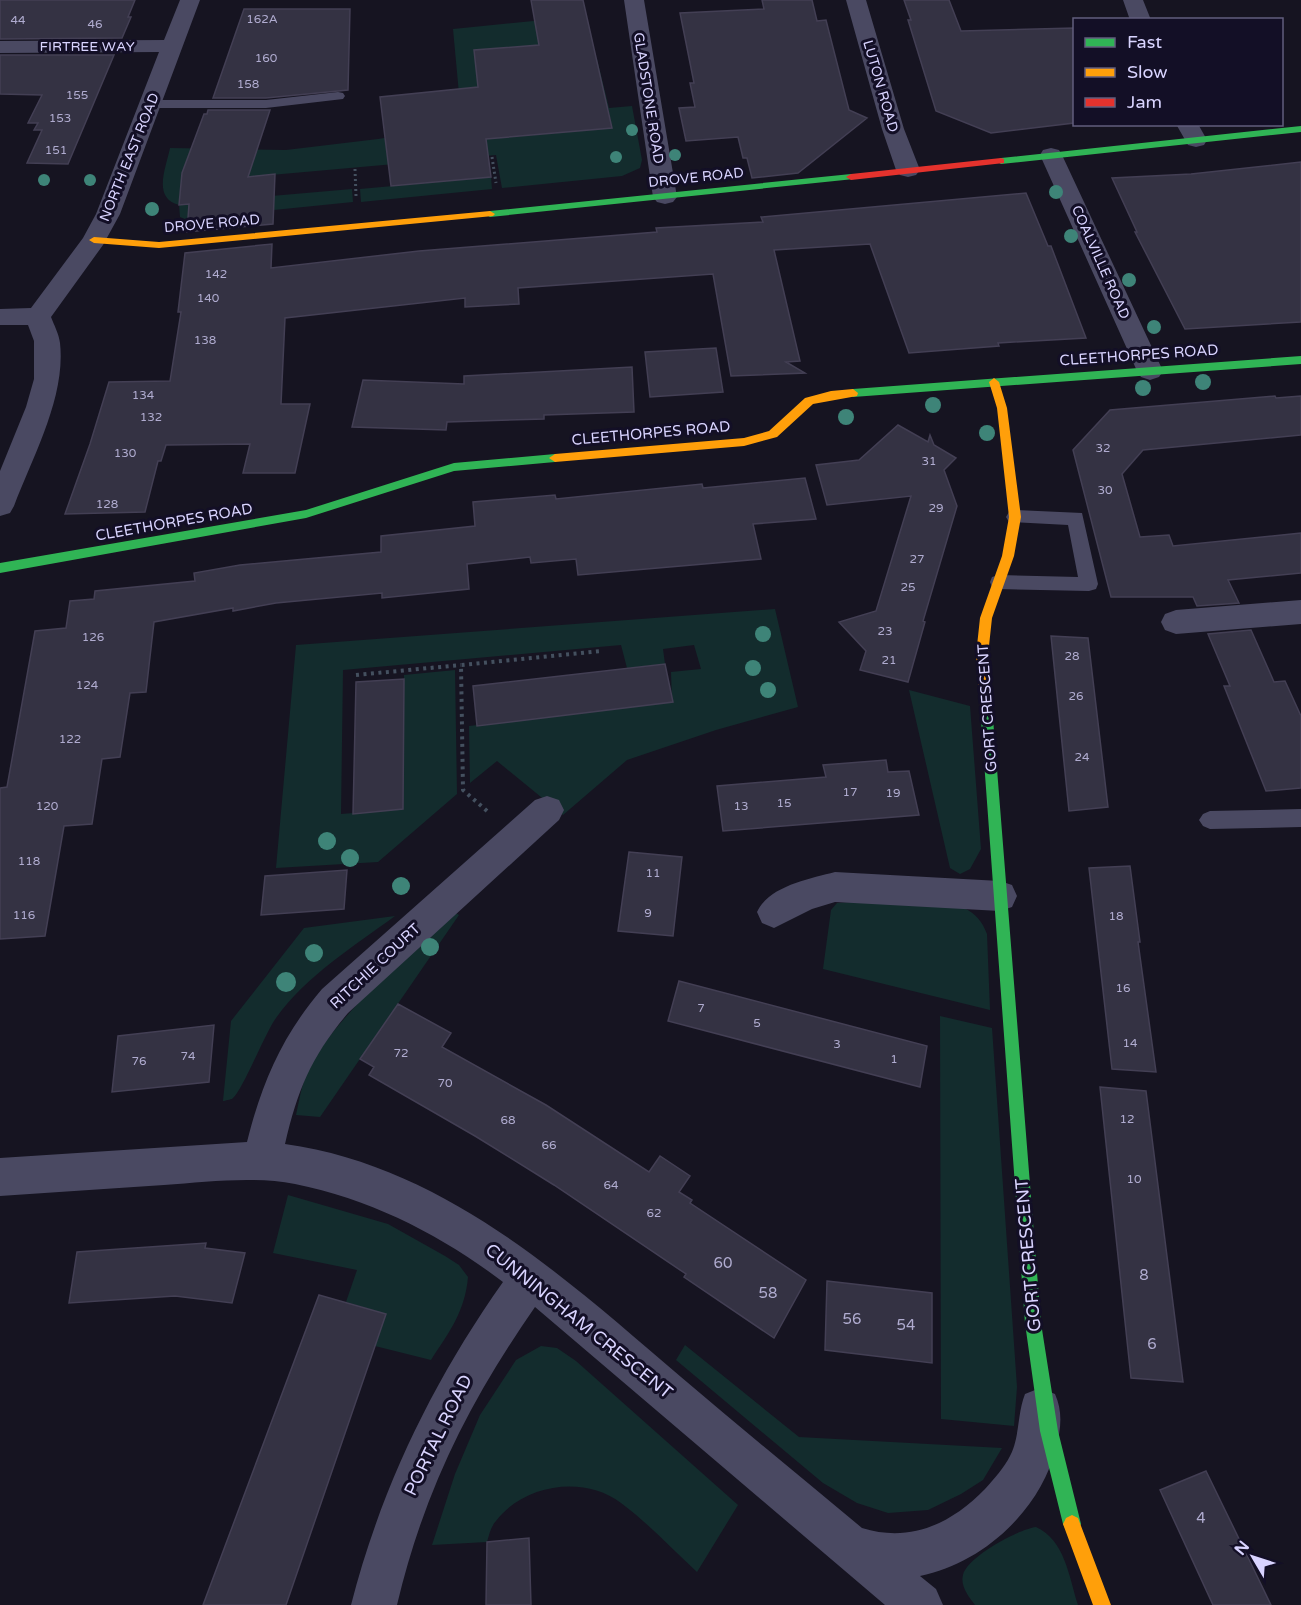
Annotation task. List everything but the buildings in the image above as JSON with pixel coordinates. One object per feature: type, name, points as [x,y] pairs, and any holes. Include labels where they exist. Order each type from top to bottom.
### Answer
[{"type":"street","name":"NORTH EAST ROAD","points":[[38,316],[94,240],[108,214],[190,0]]},
{"type":"street","name":"GLADSTONE ROAD","points":[[634,0],[665,197]]},
{"type":"street","name":"LUTON ROAD","points":[[856,0],[893,129],[908,170]]},
{"type":"street","points":[[1133,0],[1140,18]]},
{"type":"street","name":"FIRTREE WAY","points":[[0,47],[174,46]]},
{"type":"street","name":"DROVE ROAD","points":[[94,240],[148,246],[665,197],[1051,155],[1191,132],[1301,129]]},
{"type":"street","name":"COALVILLE ROAD","points":[[1051,155],[1150,371]]},
{"type":"street","points":[[0,317],[38,316],[47,341],[48,370],[39,406],[0,506]]},
{"type":"street","name":"CLEETHORPES ROAD","points":[[0,568],[306,514],[454,467],[744,442],[773,434],[800,407],[809,401],[831,395],[1301,360]]},
{"type":"street","name":"GORT CRESCENT","points":[[994,382],[1002,408],[1015,517],[1008,556],[986,618],[982,655],[1033,1323],[1041,1395],[1058,1474],[1074,1532],[1102,1605]]},
{"type":"street","points":[[1176,622],[1301,612]]},
{"type":"street","name":"RITCHIE COURT","points":[[261,1162],[283,1079],[304,1038],[317,1021],[335,1001],[547,810]]},
{"type":"street","points":[[774,912],[804,896],[835,888],[1000,896]]},
{"type":"street","name":"CUNNINGHAM CRESCENT","points":[[0,1177],[222,1162],[261,1162],[292,1164],[324,1171],[395,1193],[464,1229],[531,1278],[920,1605]]},
{"type":"street","name":"PORTAL ROAD","points":[[374,1605],[381,1571],[395,1530],[438,1427],[484,1345],[531,1278]]},
{"type":"street","points":[[845,1543],[868,1554],[890,1558],[911,1557],[964,1534],[990,1515],[1023,1476],[1034,1454],[1041,1395]]},
{"type":"lane","points":[[151,104],[266,104],[338,96]]},
{"type":"lane","points":[[999,582],[1089,584],[1076,518],[1015,517]]},
{"type":"lane","points":[[1210,820],[1301,818]]},
{"type":"path","points":[[492,157],[496,184]]},
{"type":"path","points":[[355,169],[356,197]]},
{"type":"path","points":[[356,675],[602,651]]},
{"type":"path","points":[[461,665],[463,790],[518,837]]},
{"type":"green space","points":[[584,16],[593,41],[474,50],[476,68],[597,59],[609,108],[632,106],[642,160],[640,168],[622,176],[502,188],[496,155],[181,183],[179,204],[352,189],[353,202],[185,219],[180,217],[179,205],[166,196],[163,181],[170,148],[286,150],[462,126],[453,29]],"holes":[[[608,108],[612,128],[487,139],[484,118]]]},
{"type":"green space","points":[[491,177],[492,189],[361,202],[360,189]]},
{"type":"green space","points":[[775,609],[798,707],[716,730],[627,760],[563,815],[497,761],[470,783],[469,726],[672,702],[671,672],[701,669],[694,645],[663,649],[665,664],[627,668],[621,645],[343,670],[341,814],[403,809],[404,675],[455,670],[457,794],[378,862],[276,868],[296,645]]},
{"type":"green space","points":[[909,690],[970,706],[981,849],[970,869],[960,874],[950,868]]},
{"type":"green space","points":[[837,903],[964,908],[975,915],[987,934],[990,1010],[823,969],[831,910]]},
{"type":"green space","points":[[454,912],[459,915],[320,1117],[296,1115],[306,1075],[332,1033],[394,967]]},
{"type":"green space","points":[[395,916],[331,962],[301,989],[271,1026],[236,1094],[232,1099],[223,1101],[231,1021],[304,928]]},
{"type":"green space","points":[[940,1016],[992,1028],[1017,1387],[1014,1426],[941,1419]]},
{"type":"green space","points":[[288,1195],[388,1224],[459,1265],[468,1277],[463,1301],[455,1321],[431,1360],[375,1346],[386,1314],[346,1302],[357,1270],[273,1253]]},
{"type":"green space","points":[[685,1345],[799,1437],[1002,1448],[983,1480],[928,1510],[888,1513],[857,1503],[823,1483],[676,1360]]},
{"type":"green space","points":[[541,1346],[557,1348],[576,1361],[738,1505],[697,1572],[621,1503],[606,1494],[573,1487],[538,1492],[522,1499],[508,1508],[494,1523],[487,1542],[432,1545],[455,1474],[480,1415],[516,1360]]},
{"type":"green space","points":[[1036,1527],[1046,1533],[1060,1550],[1078,1605],[975,1605],[962,1579],[967,1568],[983,1552],[1018,1533]]},
{"type":"traffic: fast","points":[[1001,161],[1301,129]]},
{"type":"traffic: fast","points":[[490,214],[851,177]]},
{"type":"traffic: fast","points":[[853,393],[1301,360]]},
{"type":"traffic: fast","points":[[0,568],[306,514],[454,467],[555,458]]},
{"type":"traffic: fast","points":[[986,706],[1033,1323],[1049,1431],[1072,1524]]},
{"type":"traffic: slow","points":[[94,240],[159,245],[490,214]]},
{"type":"traffic: slow","points":[[986,706],[982,655],[986,618],[1008,556],[1015,517],[1002,408],[994,382]]},
{"type":"traffic: slow","points":[[555,458],[744,442],[773,434],[809,401],[831,395],[853,393]]},
{"type":"traffic: slow","points":[[1072,1524],[1102,1605]]},
{"type":"traffic: jam","points":[[851,177],[1001,161]]}]
